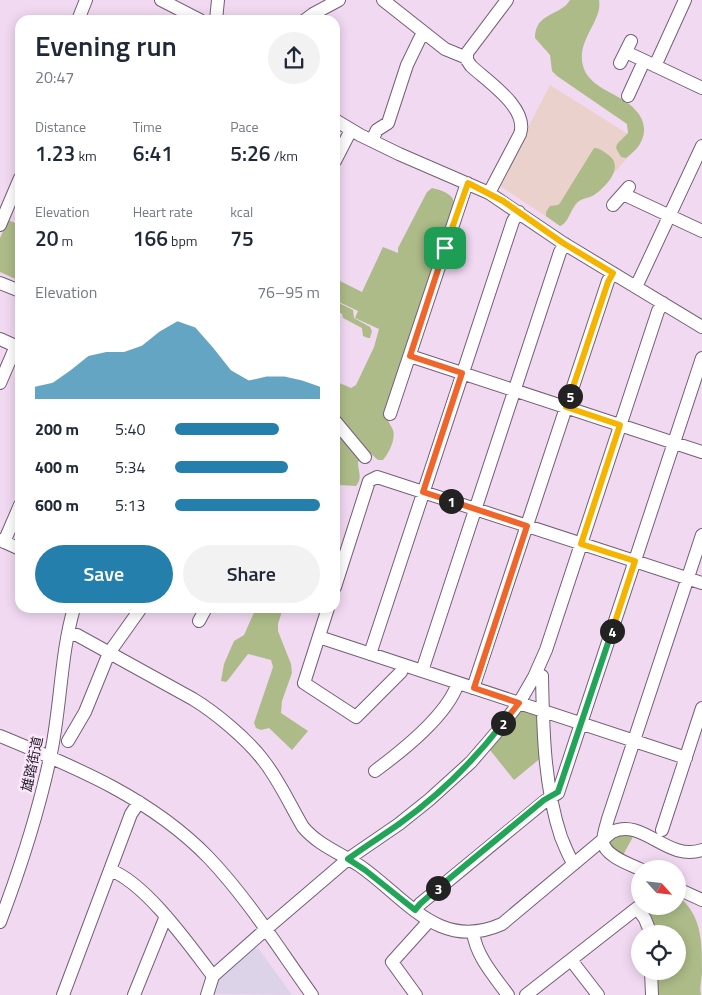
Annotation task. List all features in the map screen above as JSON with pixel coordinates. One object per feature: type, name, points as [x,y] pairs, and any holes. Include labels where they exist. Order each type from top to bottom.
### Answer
[{"type":"street","points":[[80,15],[86,0]]},
{"type":"street","points":[[160,0],[190,15]]},
{"type":"street","points":[[216,15],[218,0]]},
{"type":"street","points":[[312,15],[339,0]]},
{"type":"street","points":[[383,0],[445,49],[467,58]]},
{"type":"street","points":[[489,192],[523,126],[521,118],[503,94],[470,66],[467,54],[507,0]]},
{"type":"street","points":[[628,96],[685,0]]},
{"type":"street","points":[[372,140],[377,130],[388,123],[407,65],[423,32]]},
{"type":"street","points":[[626,52],[702,88]]},
{"type":"street","points":[[340,123],[410,159],[489,192],[565,244],[702,327]]},
{"type":"street","points":[[340,151],[351,130]]},
{"type":"street","points":[[636,287],[702,146]]},
{"type":"street","points":[[390,414],[468,183]]},
{"type":"street","points":[[0,225],[15,190]]},
{"type":"street","points":[[613,205],[626,190],[670,216],[702,230]]},
{"type":"street","points":[[370,654],[512,221],[519,212]]},
{"type":"street","points":[[422,671],[560,252],[565,244]]},
{"type":"street","points":[[474,688],[566,407],[608,282],[613,273]]},
{"type":"street","points":[[0,283],[15,289]]},
{"type":"street","points":[[207,995],[213,976],[265,930],[348,859],[399,824],[444,788],[484,748],[519,703],[536,673],[546,650],[662,303]]},
{"type":"street","points":[[0,339],[15,346]]},
{"type":"street","points":[[0,383],[15,353]]},
{"type":"street","points":[[410,356],[702,452]]},
{"type":"street","points":[[415,910],[544,800],[559,790],[702,358]]},
{"type":"street","points":[[340,427],[365,457]]},
{"type":"street","points":[[340,572],[370,480],[377,477],[702,583]]},
{"type":"street","points":[[15,515],[2,541],[15,547]]},
{"type":"street","points":[[631,864],[610,854],[603,840],[702,535]]},
{"type":"street","name":"雄踏街道","points":[[0,922],[28,840],[51,757],[68,634],[73,613]]},
{"type":"street","points":[[68,735],[85,712],[109,653],[137,613]]},
{"type":"street","points":[[200,621],[204,613]]},
{"type":"street","points":[[326,613],[304,683],[356,717],[401,672],[403,665]]},
{"type":"street","points":[[68,634],[77,635],[193,699],[220,718],[264,760],[309,834],[324,846],[365,870],[428,921],[449,930],[473,932],[492,928],[511,918],[603,840],[620,829],[628,828],[676,851],[693,853],[702,850]]},
{"type":"street","points":[[319,637],[686,758]]},
{"type":"street","points":[[536,673],[542,676],[545,753],[551,797],[566,849],[574,864]]},
{"type":"street","points":[[374,770],[404,749],[430,724],[453,695],[458,683]]},
{"type":"street","points":[[662,830],[702,708]]},
{"type":"street","points":[[0,736],[106,783],[139,802],[174,827],[208,857],[232,885],[312,995]]},
{"type":"street","points":[[63,995],[131,814],[139,802]]},
{"type":"street","points":[[110,870],[127,879],[166,916],[213,976]]},
{"type":"street","points":[[686,893],[702,900]]},
{"type":"street","points":[[526,995],[636,908],[646,919],[648,925]]},
{"type":"street","points":[[134,995],[166,916]]},
{"type":"street","points":[[416,995],[392,962],[428,921]]},
{"type":"street","points":[[473,932],[483,960],[508,995]]},
{"type":"street","points":[[571,960],[598,995]]},
{"type":"street","points":[[652,980],[652,995]]},
{"type":"shaded area","points":[[550,85],[628,134],[620,141],[626,158],[631,154],[593,196],[578,202],[565,223],[560,226],[500,186],[501,180]]},
{"type":"shaded area","points":[[253,948],[259,949],[292,995],[212,994],[217,979]]},
{"type":"green space","points":[[570,0],[599,0],[597,16],[583,48],[583,66],[586,73],[596,84],[629,104],[641,118],[644,125],[644,132],[639,146],[626,158],[621,157],[616,148],[617,144],[628,133],[627,124],[557,76],[552,71],[550,55],[535,38],[539,23],[561,9]]},
{"type":"green space","points":[[594,148],[601,150],[611,157],[615,167],[614,173],[598,192],[576,204],[566,221],[560,226],[546,216],[546,212],[550,206],[560,203]]},
{"type":"green space","points":[[432,188],[442,191],[449,194],[454,203],[386,414],[394,434],[393,442],[383,460],[378,460],[369,452],[358,462],[360,478],[356,486],[340,485],[340,383],[351,388],[356,385],[374,347],[379,329],[355,318],[358,311],[340,302],[340,281],[362,292],[383,247],[398,253],[398,248],[427,192]]},
{"type":"green space","points":[[8,220],[15,223],[15,279],[0,272],[0,238]]},
{"type":"green space","points":[[340,304],[353,310],[354,318],[370,327],[372,331],[370,338],[363,336],[362,328],[343,318],[340,313]]},
{"type":"green space","points":[[254,613],[281,613],[278,631],[291,664],[292,673],[282,701],[281,713],[308,731],[292,750],[269,728],[261,730],[256,728],[254,723],[273,667],[271,660],[248,654],[226,682],[221,681],[224,664],[234,641],[244,635]]},
{"type":"green space","points":[[523,708],[539,714],[542,757],[514,780],[490,750]]},
{"type":"green space","points":[[621,834],[634,835],[623,855],[608,846],[609,841]]},
{"type":"green space","points":[[686,903],[692,912],[701,940],[701,995],[658,995],[658,980],[686,980],[686,925],[654,925],[651,916],[686,915]]},
{"type":"route","points":[[468,183],[489,192],[563,243],[613,273],[608,282],[566,407],[620,425],[581,544],[635,561],[558,792],[544,800],[415,910],[365,870],[348,859],[399,824],[444,788],[484,748],[519,703],[474,688],[527,526],[423,492],[462,373],[410,356],[445,248],[468,183]]}]
